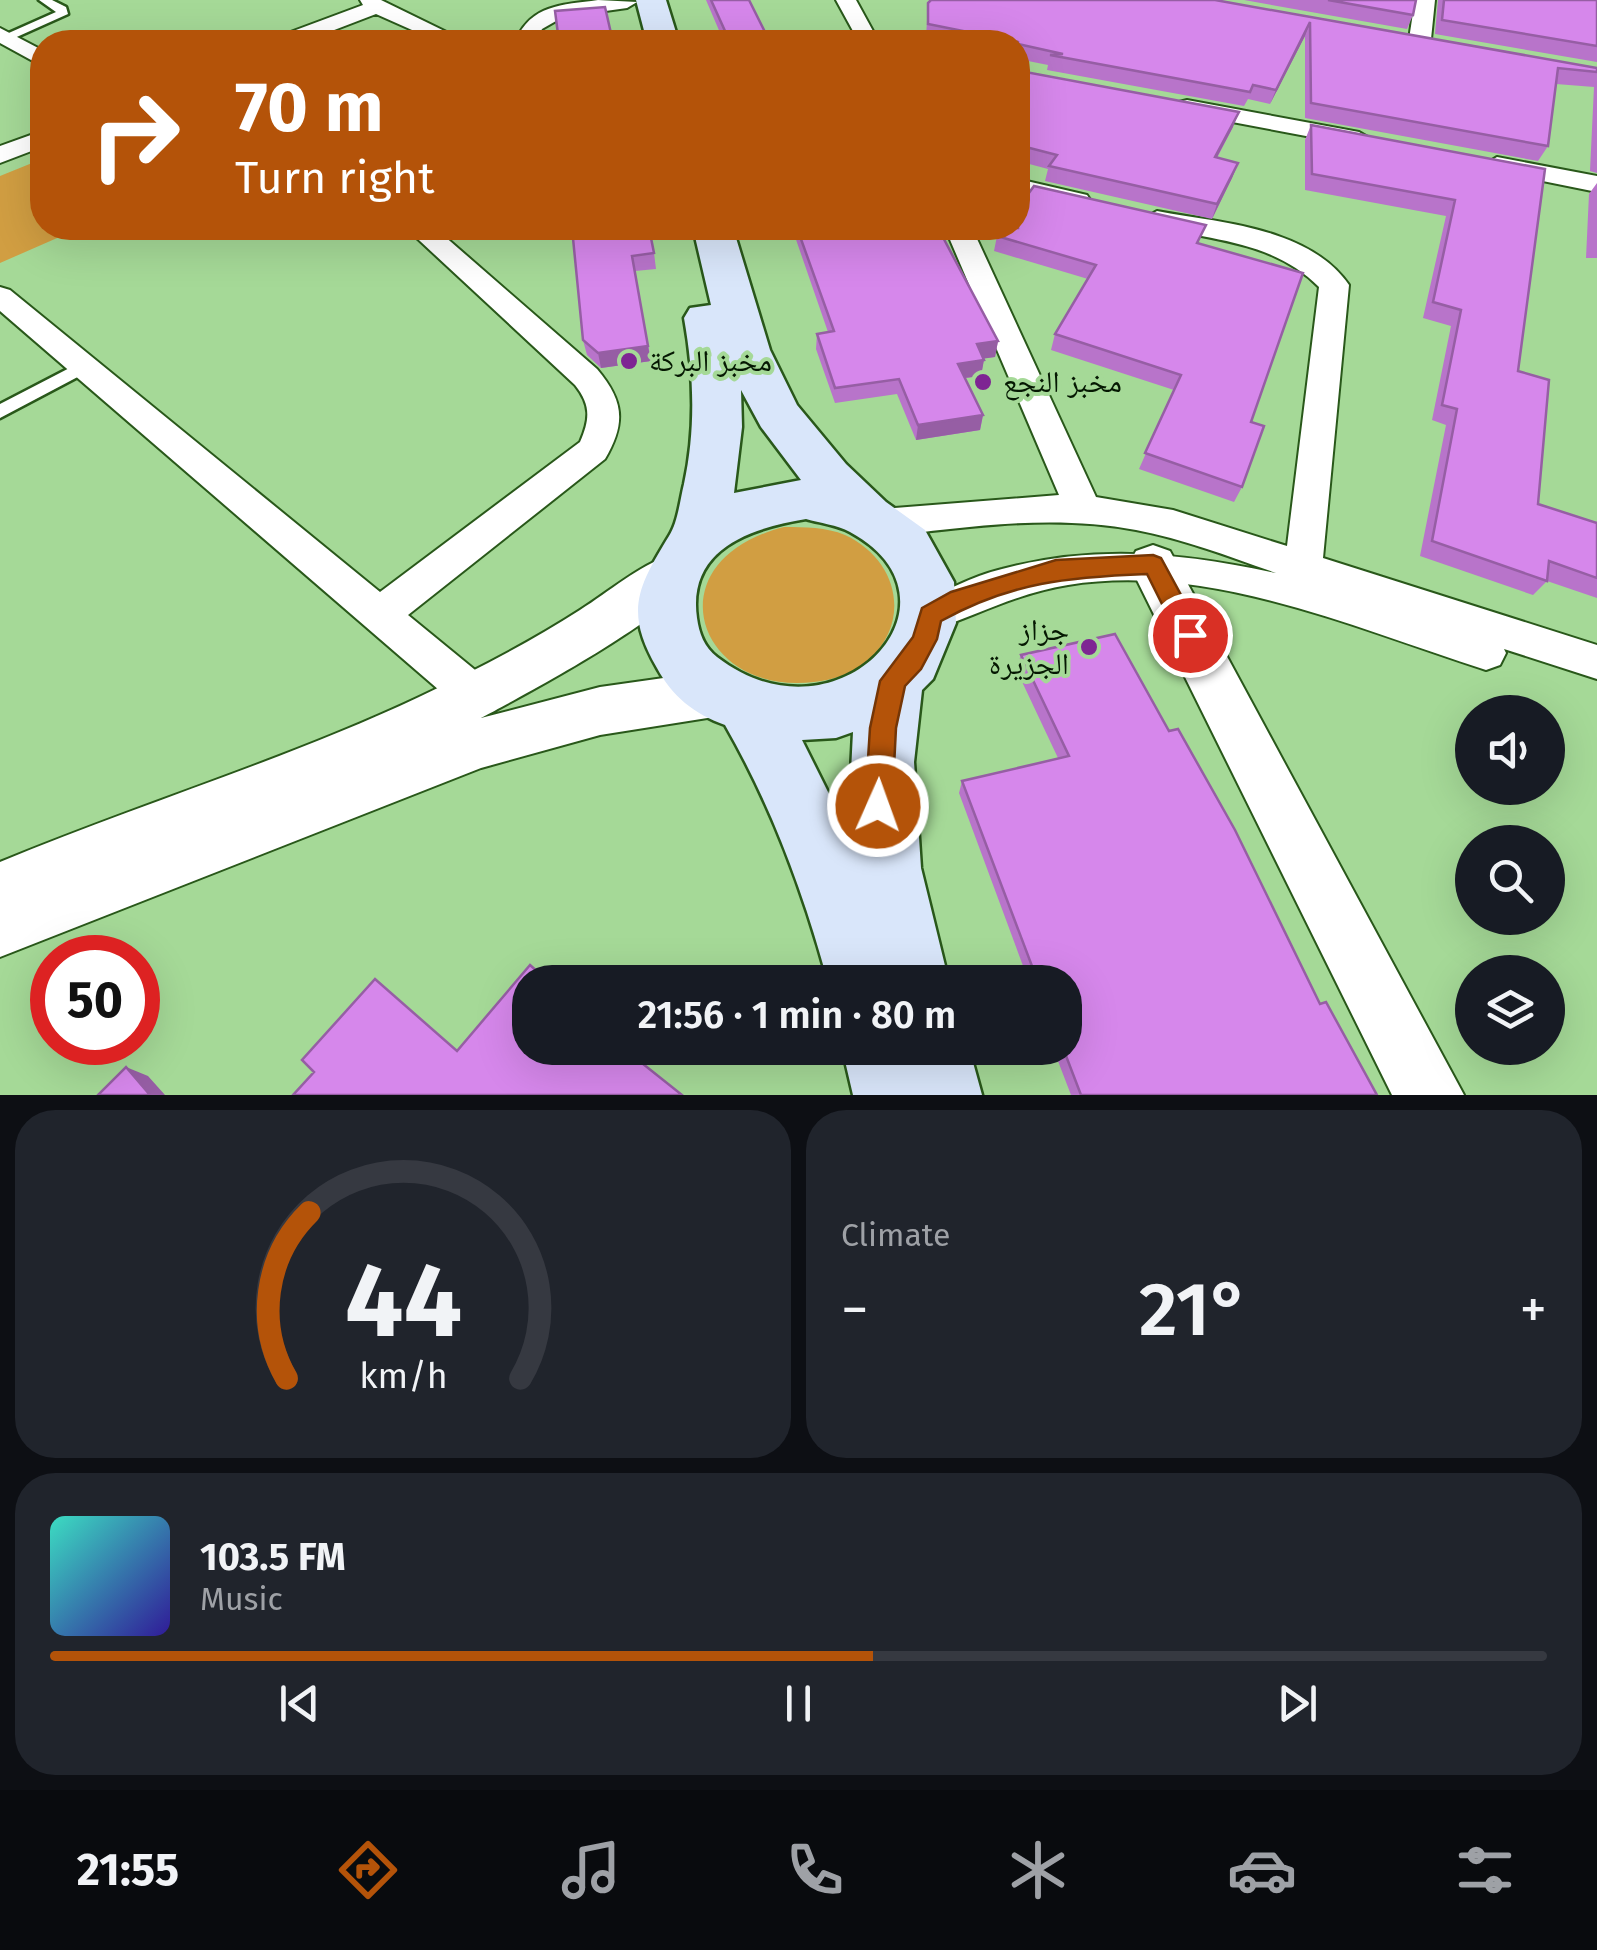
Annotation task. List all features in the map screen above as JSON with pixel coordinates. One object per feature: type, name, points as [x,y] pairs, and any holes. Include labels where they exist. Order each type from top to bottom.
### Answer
[{"type":"main road","points":[[635,1],[637,30]]},
{"type":"main road","points":[[635,1],[656,30]]},
{"type":"main road","points":[[687,240],[714,350],[720,406],[715,467],[665,599],[667,626],[677,651],[694,674],[734,699],[778,713],[810,714],[869,698],[912,662],[925,639],[930,615],[924,574],[907,546],[812,462],[770,405],[744,350],[715,240]]},
{"type":"main road","points":[[684,555],[735,511],[782,500],[830,502],[878,521]]},
{"type":"main road","points":[[893,681],[878,778],[879,833],[890,902],[907,965]]},
{"type":"main road","points":[[734,699],[798,794],[821,844],[860,965]]},
{"type":"main road","points":[[885,1065],[893,1095]]},
{"type":"main road","points":[[934,1065],[942,1095]]},
{"type":"street","points":[[846,0],[862,30]]},
{"type":"street","points":[[1419,40],[1426,0]]},
{"type":"street","points":[[531,30],[533,25],[558,12],[635,1]]},
{"type":"street","points":[[311,30],[373,3],[430,30]]},
{"type":"street","points":[[3,36],[30,51]]},
{"type":"street","points":[[1172,104],[1384,144]]},
{"type":"street","points":[[0,155],[30,143]]},
{"type":"street","points":[[1481,162],[1597,184]]},
{"type":"street","points":[[1030,191],[1288,249],[1317,264],[1334,284],[1302,568]]},
{"type":"street","points":[[378,616],[593,450],[606,423],[603,398],[586,377],[432,240]]},
{"type":"street","points":[[963,240],[1082,507]]},
{"type":"street","points":[[0,296],[476,696]]},
{"type":"street","points":[[878,521],[1020,507],[1082,507],[1174,524],[1597,662]]},
{"type":"street","points":[[0,891],[366,747],[476,696],[613,618],[684,555]]},
{"type":"street","points":[[930,615],[960,599],[1022,576],[1090,565],[1153,564],[1258,583],[1597,688]]},
{"type":"street","points":[[1153,564],[1430,1095]]},
{"type":"street","points":[[0,926],[478,744],[600,711],[734,699]]},
{"type":"lane","points":[[3,36],[62,14],[62,9],[44,0]]},
{"type":"lane","points":[[0,412],[83,367]]},
{"type":"shaded area","points":[[30,164],[30,240],[53,240],[0,263],[0,176]]},
{"type":"shaded area","points":[[784,527],[808,527],[845,535],[877,559],[887,574],[893,591],[891,626],[870,659],[844,675],[814,682],[773,681],[741,668],[718,648],[705,622],[704,595],[716,568],[742,544]]},
{"type":"building","points":[[711,0],[749,0],[764,30],[725,30]]},
{"type":"building","points":[[1215,0],[1597,68],[1597,72],[1558,68],[1548,146],[1311,103],[1310,22],[1276,90],[1253,85],[1250,92],[1050,55],[1063,54],[1030,47],[1030,30],[958,30],[928,24],[928,3]]},
{"type":"building","points":[[1328,0],[1416,0],[1413,15]]},
{"type":"building","points":[[1444,0],[1597,0],[1597,46],[1442,20]]},
{"type":"building","points":[[605,7],[610,30],[557,30],[555,11]]},
{"type":"building","points":[[1030,73],[1239,112],[1215,157],[1238,163],[1217,204],[1049,166],[1057,155],[1030,148]]},
{"type":"building","points":[[1311,125],[1545,169],[1518,371],[1549,380],[1538,504],[1597,523],[1597,578],[1549,561],[1547,581],[1432,541],[1457,409],[1442,405],[1461,310],[1433,302],[1455,200],[1312,174]]},
{"type":"building","points":[[1034,186],[1206,225],[1197,243],[1303,273],[1251,422],[1264,426],[1242,487],[1145,453],[1181,375],[1055,334],[1096,265],[1011,240],[1030,240],[1030,192]]},
{"type":"building","points":[[573,240],[651,240],[654,253],[632,256],[648,346],[598,353],[583,340]]},
{"type":"building","points":[[801,240],[944,240],[998,341],[977,344],[984,360],[958,364],[983,415],[918,425],[899,379],[835,388],[817,334],[834,331]]},
{"type":"building","points":[[1115,634],[1169,731],[1178,729],[1235,830],[1320,1004],[1326,1002],[1377,1095],[1081,1095],[1070,1065],[1082,1065],[1082,965],[1032,965],[962,781],[1069,756],[1021,655]]},
{"type":"building","points":[[375,979],[457,1051],[512,986],[512,1065],[644,1065],[682,1095],[293,1095],[314,1072],[302,1060]]},
{"type":"building","points":[[126,1067],[150,1095],[98,1095]]},
{"type":"place","name":"مخبز البركة","points":[[629,361]]},
{"type":"place","name":"مخبز النجع","points":[[983,382]]},
{"type":"place","name":"جزاز الجزيرة","points":[[1089,647]]},
{"type":"route","points":[[878,806],[883,728],[893,681],[912,662],[925,639],[930,615],[990,586],[1022,576],[1090,565],[1153,564],[1190,635]]}]
